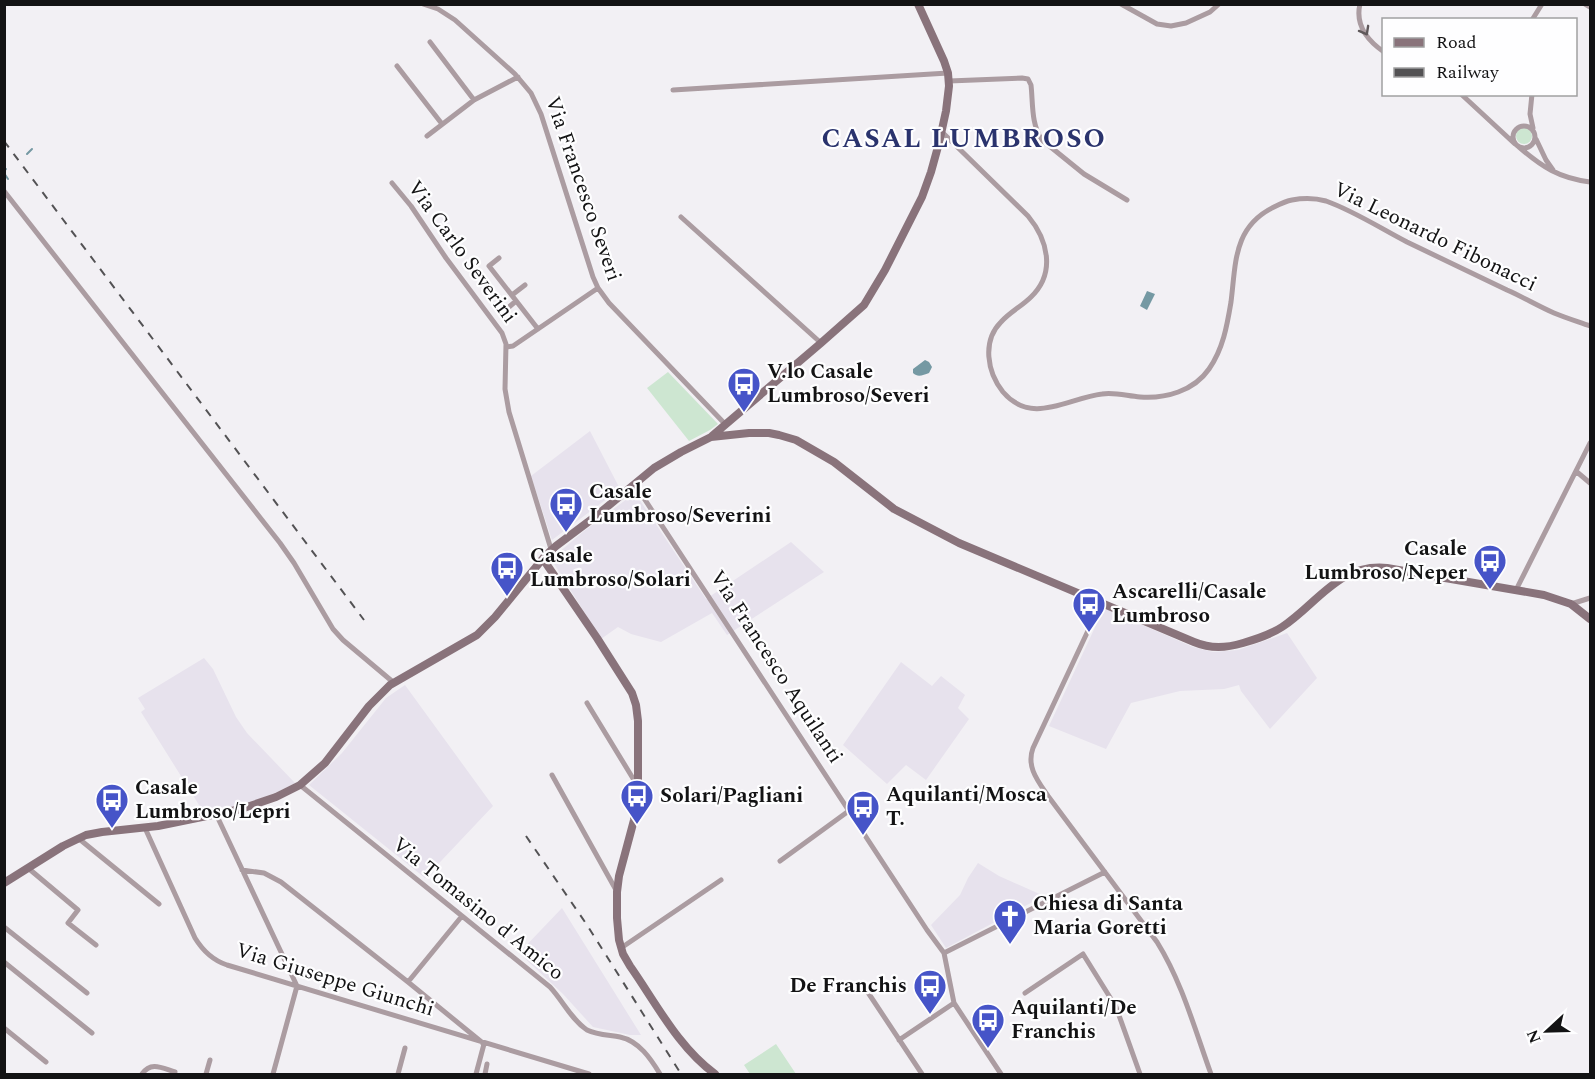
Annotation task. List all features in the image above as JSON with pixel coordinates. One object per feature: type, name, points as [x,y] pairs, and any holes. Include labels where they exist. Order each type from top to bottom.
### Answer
[{"type":"street","name":"Via Francesco Severi","points":[[423,4],[438,9],[453,18],[518,77],[529,90],[540,111],[582,245],[598,288],[609,303],[726,425]]},
{"type":"street","points":[[4,883],[78,838],[216,814],[261,803],[300,785],[325,763],[369,706],[393,682],[479,633],[551,549],[660,464],[711,437],[860,309],[882,276],[922,197],[933,167],[949,96],[944,61],[918,4]]},
{"type":"street","points":[[1121,4],[1158,24],[1171,26],[1185,24],[1210,12],[1219,4]]},
{"type":"street","points":[[1360,4],[1361,26],[1369,39],[1382,51]]},
{"type":"street","points":[[1533,18],[1542,4]]},
{"type":"street","points":[[1586,4],[1590,7]]},
{"type":"street","points":[[430,42],[474,100]]},
{"type":"street","points":[[397,66],[442,124]]},
{"type":"street","points":[[427,136],[474,100],[518,77]]},
{"type":"street","points":[[673,90],[948,77],[1028,79],[1031,85],[1036,128],[1042,140],[1084,174],[1127,200]]},
{"type":"street","points":[[1463,96],[1539,164],[1570,178],[1590,182]]},
{"type":"street","points":[[1532,96],[1530,114],[1533,129],[1546,160],[1556,173]]},
{"type":"street","points":[[1530,114],[1515,130],[1513,137],[1517,145],[1526,148],[1530,147],[1536,138]]},
{"type":"street","points":[[1495,124],[1507,129],[1528,126],[1533,129]]},
{"type":"street","name":"Via Leonardo Fibonacci","points":[[942,132],[1028,216],[1038,229],[1045,244],[1047,268],[1041,285],[1031,297],[997,326],[991,336],[989,348],[991,369],[1001,388],[1011,399],[1028,407],[1051,408],[1106,393],[1146,397],[1164,396],[1196,383],[1208,370],[1222,343],[1231,302],[1235,263],[1242,238],[1250,225],[1261,215],[1292,200],[1325,201],[1555,314],[1590,326]]},
{"type":"street","name":"Via Carlo Severini","points":[[392,183],[411,206],[451,266],[501,330],[506,341],[505,384],[509,412],[551,549]]},
{"type":"street","points":[[4,191],[280,543],[333,629],[342,640],[393,682]]},
{"type":"street","points":[[681,217],[821,344]]},
{"type":"street","points":[[498,258],[489,266],[538,329]]},
{"type":"street","points":[[512,296],[525,285]]},
{"type":"street","points":[[506,347],[513,346],[598,288]]},
{"type":"street","points":[[502,313],[516,301]]},
{"type":"street","points":[[711,437],[765,433],[794,440],[830,459],[885,503],[959,543],[1210,647],[1222,648],[1246,643],[1270,634],[1302,611],[1338,580],[1365,568],[1387,568],[1544,595],[1571,604],[1590,619]]},
{"type":"street","points":[[1516,590],[1590,443]]},
{"type":"street","points":[[1577,472],[1590,483]]},
{"type":"street","name":"Via Francesco Aquilanti","points":[[634,483],[944,953],[954,1003],[1001,1074]]},
{"type":"street","points":[[543,559],[633,696],[638,715],[639,789],[635,817],[617,892],[617,922],[621,948],[628,963],[686,1048],[698,1061],[716,1074]]},
{"type":"street","points":[[1571,604],[1590,598]]},
{"type":"street","points":[[1101,603],[1033,748],[1030,761],[1044,791],[1158,942],[1176,977],[1211,1074]]},
{"type":"street","points":[[587,703],[639,789]]},
{"type":"street","points":[[552,775],[617,892]]},
{"type":"street","name":"Via Tomasino d'Amico","points":[[300,785],[550,987],[584,1027],[597,1034],[628,1040],[648,1056],[660,1074]]},
{"type":"street","points":[[780,861],[850,810]]},
{"type":"street","points":[[216,814],[297,986],[273,1074]]},
{"type":"street","name":"Via Giuseppe Giunchi","points":[[145,828],[195,938],[206,953],[225,965],[589,1074]]},
{"type":"street","points":[[78,838],[159,904]]},
{"type":"street","points":[[28,868],[78,910],[68,923],[96,945]]},
{"type":"street","points":[[242,870],[264,873],[278,880],[484,1044],[476,1074]]},
{"type":"street","points":[[944,953],[1105,872]]},
{"type":"street","points":[[621,948],[721,880]]},
{"type":"street","points":[[408,982],[462,916]]},
{"type":"street","points":[[4,927],[87,993]]},
{"type":"street","points":[[1025,993],[1083,954],[1116,1007],[1140,1074]]},
{"type":"street","points":[[4,962],[92,1033]]},
{"type":"street","points":[[867,991],[922,1074]]},
{"type":"street","points":[[899,1040],[954,1003]]},
{"type":"street","points":[[4,1028],[46,1062]]},
{"type":"street","points":[[398,1074],[405,1048]]},
{"type":"street","points":[[206,1074],[210,1060]]},
{"type":"street","points":[[485,1074],[487,1064]]},
{"type":"street","points":[[142,1074],[151,1066],[175,1072]]},
{"type":"shaded area","points":[[590,431],[620,489],[552,540],[531,476]]},
{"type":"shaded area","points":[[635,493],[706,599],[791,542],[824,572],[727,635],[712,613],[661,642],[631,634],[618,627],[601,639],[551,559]]},
{"type":"shaded area","points":[[1104,608],[1193,647],[1213,652],[1238,650],[1287,633],[1317,678],[1270,729],[1241,691],[1239,685],[1224,689],[1180,691],[1131,703],[1106,749],[1049,726]]},
{"type":"shaded area","points":[[204,658],[213,669],[236,717],[247,733],[295,783],[249,803],[204,813],[141,712],[145,709],[138,698]]},
{"type":"shaded area","points":[[901,662],[932,686],[941,676],[965,695],[958,708],[969,719],[926,780],[906,765],[887,784],[843,745]]},
{"type":"shaded area","points":[[405,685],[493,806],[425,878],[309,785],[342,753],[386,698]]},
{"type":"shaded area","points":[[978,863],[999,876],[1044,896],[946,948],[931,925],[960,895]]},
{"type":"shaded area","points":[[562,908],[641,1035],[630,1035],[593,1027],[563,994],[519,953]]},
{"type":"green space","points":[[1524,128],[1532,136],[1524,144],[1516,136]]},
{"type":"green space","points":[[668,372],[718,424],[689,441],[647,388]]},
{"type":"green space","points":[[776,1044],[796,1074],[750,1074],[744,1065]]},
{"type":"water","points":[[1147,291],[1155,294],[1147,310],[1140,306]]},
{"type":"water","points":[[925,360],[932,367],[929,373],[921,376],[915,375],[913,369]]},
{"type":"waterway","points":[[27,154],[32,149]]},
{"type":"waterway","points":[[4,173],[8,179]]},
{"type":"railway","points":[[4,141],[364,620]]},
{"type":"railway","points":[[526,836],[587,925],[681,1074]]},
{"type":"place","name":"V.lo Casale Lumbroso/Severi","points":[[744,413]]},
{"type":"place","name":"Casale Lumbroso/Severini","points":[[566,533]]},
{"type":"place","name":"Casale Lumbroso/Neper","points":[[1490,590]]},
{"type":"place","name":"Casale Lumbroso/Solari","points":[[507,597]]},
{"type":"place","name":"Ascarelli/Casale Lumbroso","points":[[1089,633]]},
{"type":"place","name":"Solari/Pagliani","points":[[637,825]]},
{"type":"place","name":"Casale Lumbroso/Lepri","points":[[112,829]]},
{"type":"place","name":"Aquilanti/Mosca T.","points":[[863,836]]},
{"type":"place","name":"Chiesa di Santa Maria Goretti","points":[[1010,945]]},
{"type":"place","name":"De Franchis","points":[[930,1015]]},
{"type":"place","name":"Aquilanti/De Franchis","points":[[988,1049]]},
{"type":"district","name":"CASAL LUMBROSO","points":[[964,139]]}]
